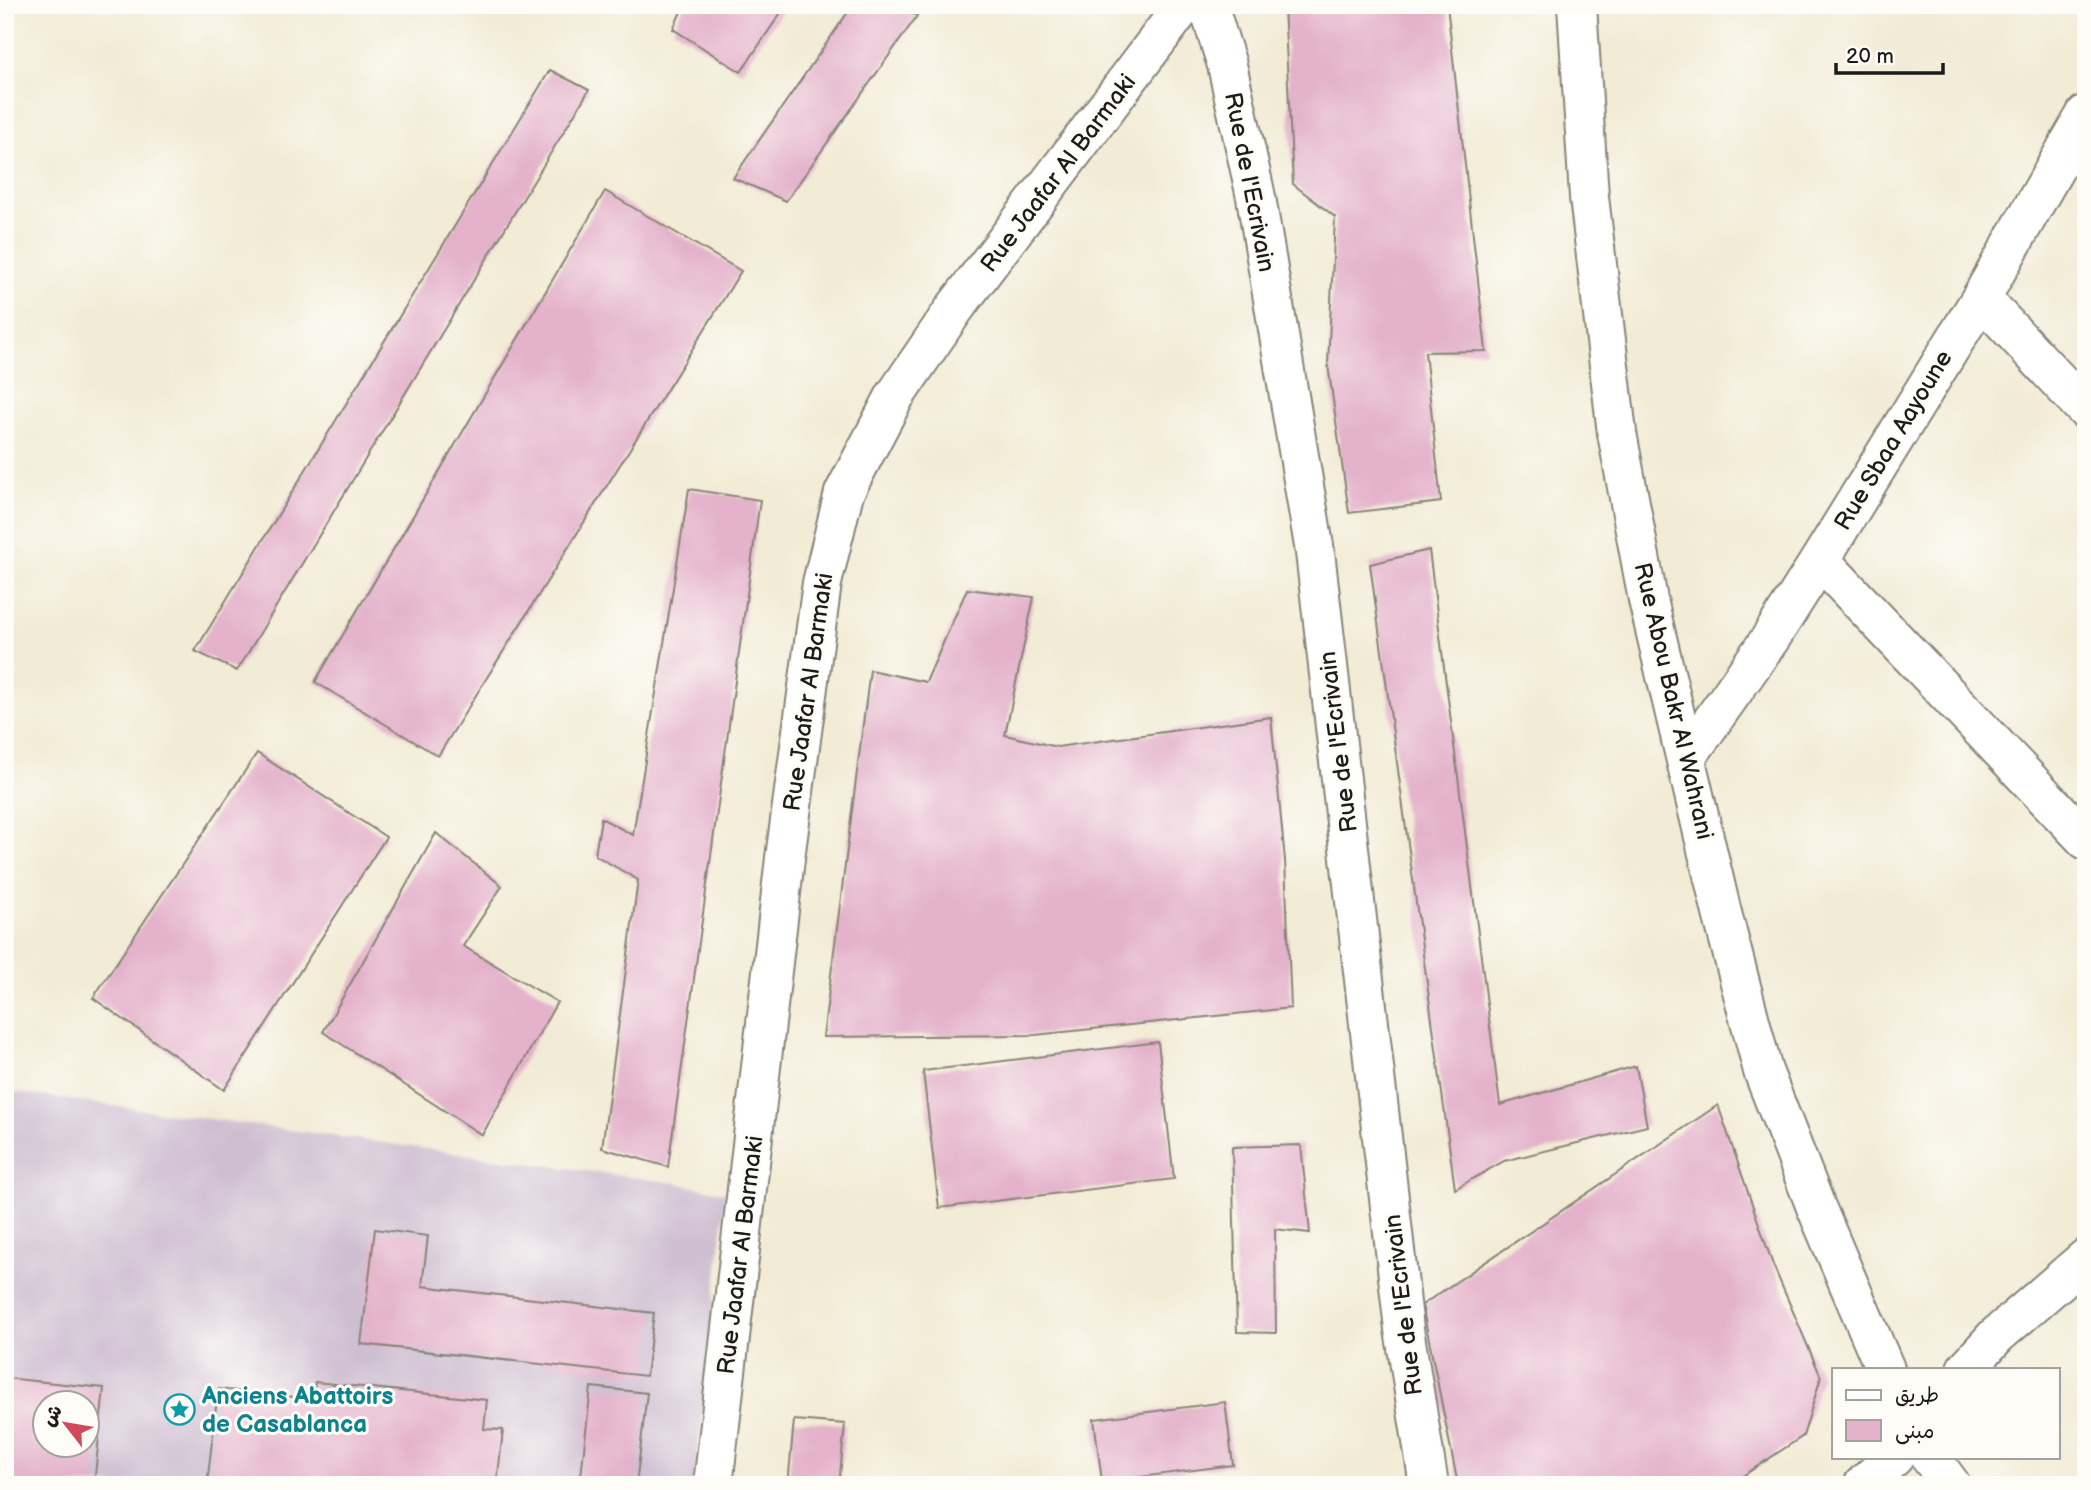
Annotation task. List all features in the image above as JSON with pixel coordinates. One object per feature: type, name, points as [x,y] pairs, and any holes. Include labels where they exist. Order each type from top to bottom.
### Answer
[{"type":"street","name":"Rue Jaafar Al Barmaki","points":[[713,1485],[785,858],[822,583],[845,494],[894,396],[955,308],[1184,5]]},
{"type":"street","name":"Rue de l'Ecrivain","points":[[1208,5],[1227,65],[1256,197],[1315,552],[1404,1329],[1429,1485]]},
{"type":"street","name":"Rue Abou Bakr Al Wahrani","points":[[1577,5],[1589,197],[1617,433],[1648,600],[1722,913],[1763,1071],[1816,1207],[1885,1368]]},
{"type":"street","name":"Rue Sbaa Aayoune","points":[[1686,758],[1770,639],[1820,560],[1981,298],[2086,114]]},
{"type":"street","points":[[1981,298],[2086,410]]},
{"type":"street","points":[[1820,560],[2086,840]]},
{"type":"street","points":[[1967,1368],[1996,1336],[2086,1258]]},
{"type":"street","points":[[1863,1485],[1893,1458]]},
{"type":"street","points":[[1931,1458],[1951,1485]]},
{"type":"shaded area","points":[[5,1091],[675,1183],[726,1193],[694,1485],[5,1485]]},
{"type":"building","points":[[684,5],[786,5],[741,72],[673,29]]},
{"type":"building","points":[[853,5],[898,5],[917,16],[786,201],[733,178]]},
{"type":"building","points":[[1284,5],[1447,5],[1486,351],[1425,352],[1441,502],[1349,513],[1328,365],[1335,217],[1293,184]]},
{"type":"building","points":[[550,70],[589,90],[237,671],[195,651]]},
{"type":"building","points":[[605,191],[741,271],[438,756],[315,682]]},
{"type":"building","points":[[689,489],[760,500],[668,1167],[602,1148],[638,880],[595,855],[601,818],[633,835]]},
{"type":"building","points":[[1429,550],[1500,1105],[1636,1066],[1647,1126],[1504,1161],[1455,1189],[1370,564]]},
{"type":"building","points":[[967,589],[1034,597],[1005,735],[1057,747],[1271,717],[1285,860],[1291,1008],[1035,1035],[823,1037],[870,670],[926,682]]},
{"type":"building","points":[[257,753],[386,837],[224,1090],[93,998]]},
{"type":"building","points":[[436,833],[502,886],[463,946],[557,1002],[482,1135],[323,1032]]},
{"type":"building","points":[[1158,1042],[1174,1179],[939,1208],[923,1071]]},
{"type":"building","points":[[1718,1105],[1773,1265],[1821,1377],[1803,1436],[1729,1485],[1458,1485],[1422,1305]]},
{"type":"building","points":[[1301,1145],[1310,1233],[1275,1229],[1276,1333],[1237,1332],[1232,1147]]},
{"type":"building","points":[[375,1229],[428,1236],[422,1286],[654,1313],[646,1376],[361,1344]]},
{"type":"building","points":[[5,1378],[104,1388],[102,1407],[102,1388],[32,1388],[32,1458],[97,1458],[94,1485],[5,1485]]},
{"type":"building","points":[[315,1382],[487,1400],[484,1429],[503,1430],[497,1485],[207,1485],[218,1389],[313,1399]]},
{"type":"building","points":[[591,1387],[647,1393],[636,1485],[580,1485]]},
{"type":"building","points":[[1225,1402],[1233,1465],[1102,1482],[1094,1419]]},
{"type":"building","points":[[794,1420],[845,1424],[839,1485],[788,1485]]},
{"type":"place","name":"Anciens Abattoirs de Casablanca","points":[[179,1410]]}]
